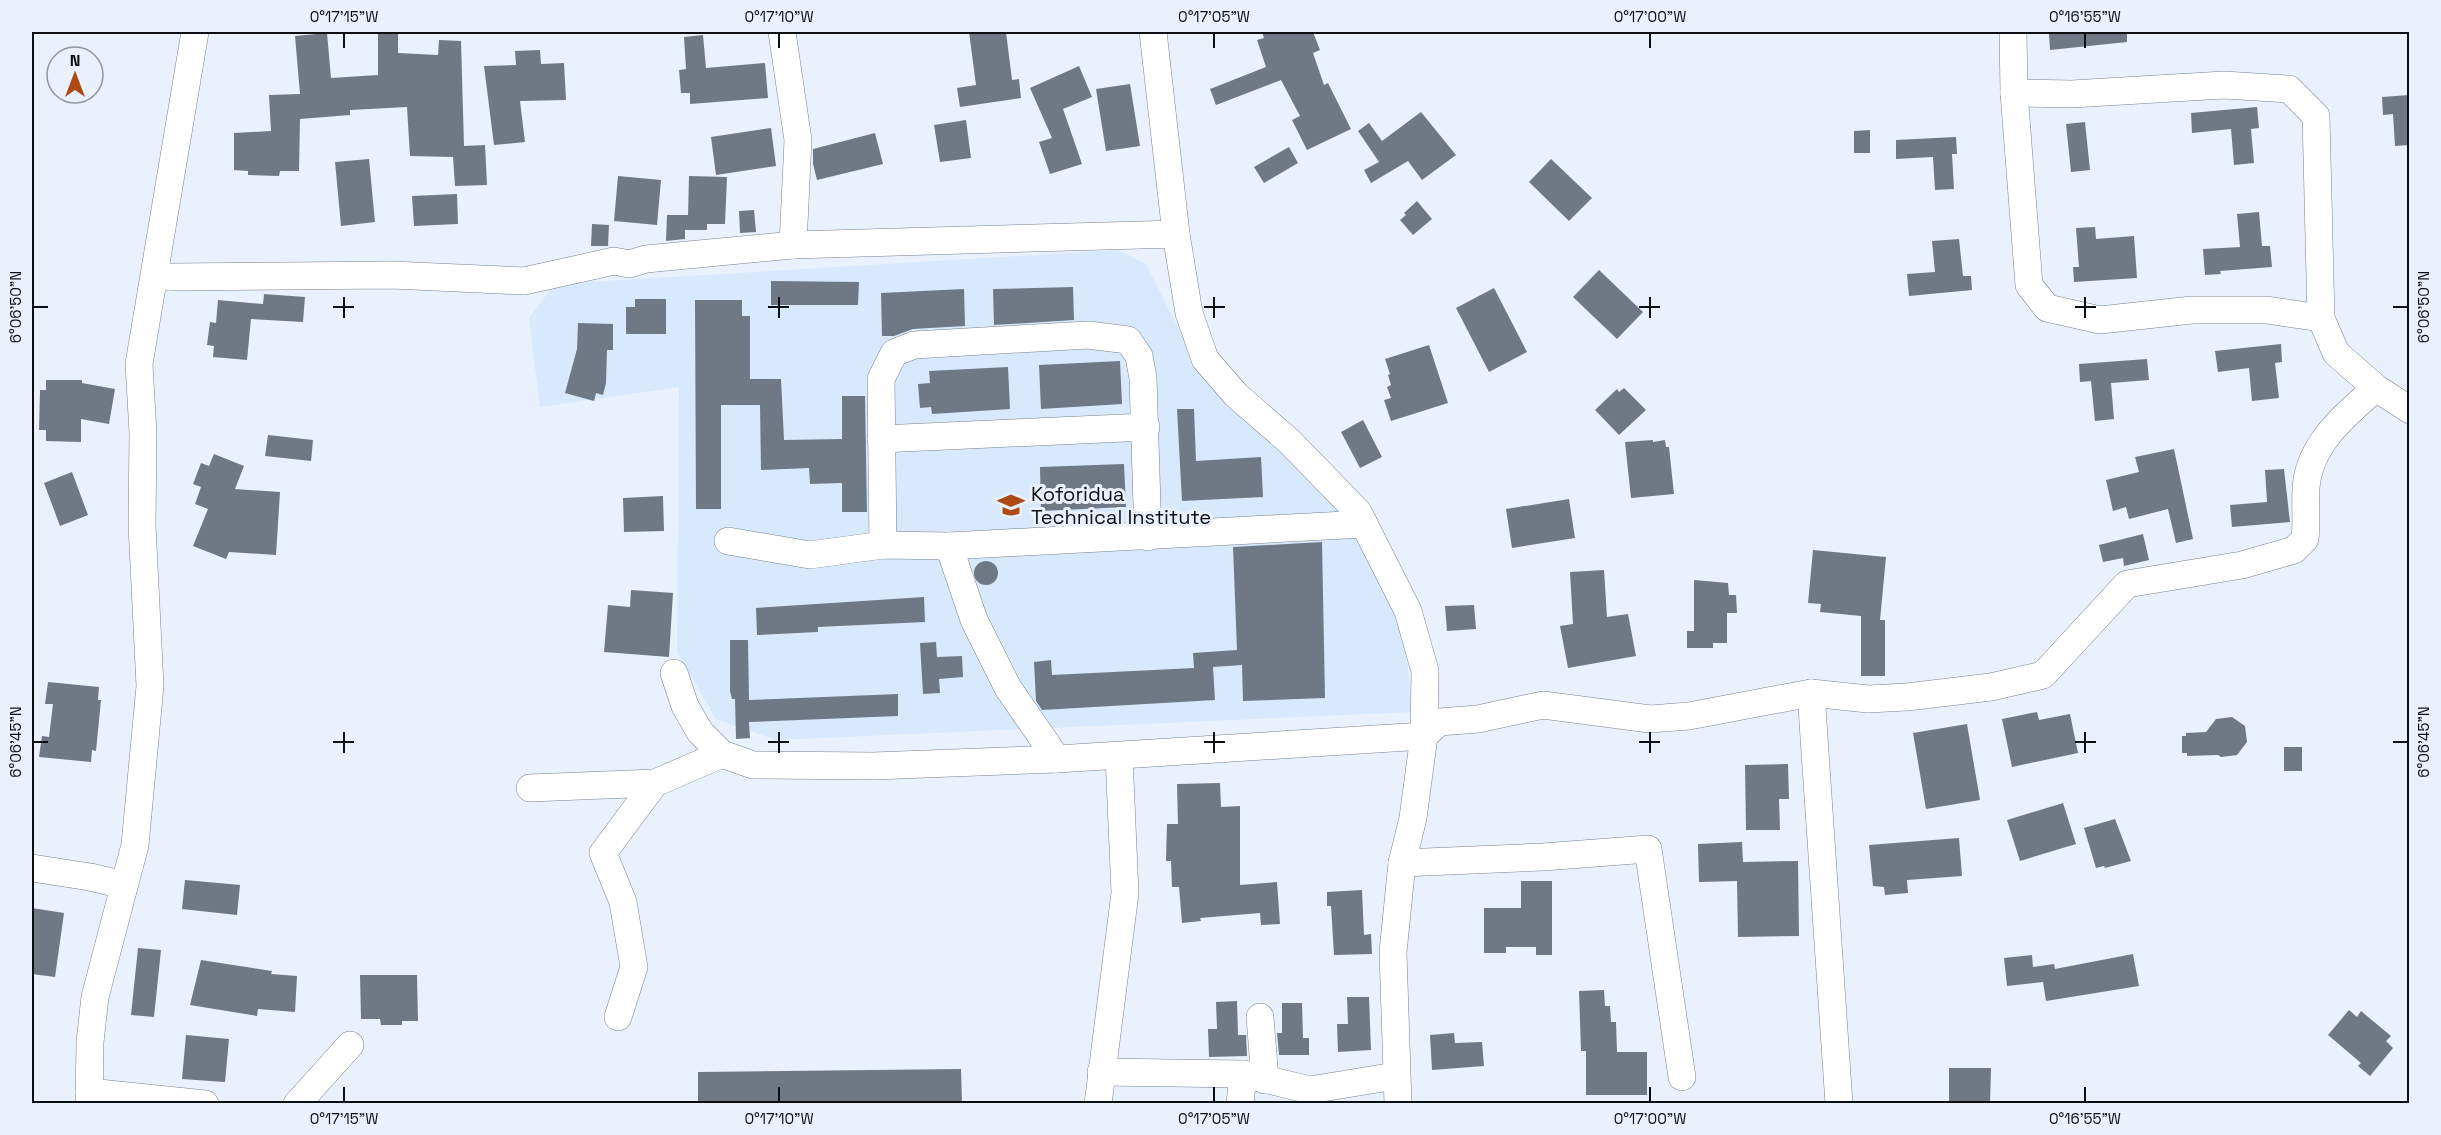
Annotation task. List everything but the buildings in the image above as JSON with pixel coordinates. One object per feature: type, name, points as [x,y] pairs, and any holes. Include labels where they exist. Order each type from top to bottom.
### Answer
[{"type":"street","points":[[195,32],[139,364],[143,433],[142,525],[150,686],[135,844],[95,997],[90,1042],[89,1098],[205,1104]]},
{"type":"street","points":[[782,32],[798,140],[792,245]]},
{"type":"street","points":[[1153,32],[1176,234],[1188,313],[1204,359],[1236,395],[1288,441],[1351,504],[1364,524],[1408,611],[1425,671],[1424,736],[1413,818],[1402,863],[1393,952],[1395,1076],[1398,1104]]},
{"type":"street","points":[[2013,32],[2014,93],[2029,285],[2047,308],[2100,320],[2202,310],[2266,310],[2321,318]]},
{"type":"street","points":[[2014,93],[2072,94],[2224,85],[2289,89],[2316,116],[2321,318],[2336,353],[2376,388],[2409,410]]},
{"type":"street","points":[[171,277],[392,275],[524,281],[614,261],[629,264],[646,259],[792,245],[1176,234]]},
{"type":"street","points":[[884,545],[881,379],[894,353],[915,345],[1089,335],[1128,340],[1139,356],[1146,427],[1148,537]]},
{"type":"street","points":[[674,673],[685,706],[700,732],[722,754],[753,765],[873,766],[1119,756],[1424,736],[1439,722],[1478,719],[1544,705],[1650,719],[1689,716],[1811,693],[1868,699],[1991,687],[2043,675],[2127,584],[2242,565],[2294,550],[2305,539],[2306,486],[2313,456],[2340,419],[2376,388]]},
{"type":"street","points":[[881,439],[1146,427]]},
{"type":"street","points":[[728,541],[810,555],[884,545],[949,546],[1364,524]]},
{"type":"street","points":[[949,546],[974,620],[1008,688],[1057,759]]},
{"type":"street","points":[[1811,693],[1839,1104]]},
{"type":"street","points":[[530,788],[655,783],[722,754]]},
{"type":"street","points":[[1098,1104],[1125,893],[1119,756]]},
{"type":"street","points":[[618,1017],[634,967],[623,902],[603,853],[655,783]]},
{"type":"street","points":[[1402,863],[1543,857],[1648,849],[1682,1077]]},
{"type":"street","points":[[32,868],[90,876],[124,885]]},
{"type":"street","points":[[1240,1104],[1254,1077],[1260,1017]]},
{"type":"street","points":[[297,1104],[350,1045]]},
{"type":"street","points":[[1101,1072],[1254,1077],[1311,1097],[1395,1076]]},
{"type":"shaded area","name":"Koforidua Technical Institute","points":[[1118,250],[1146,264],[1193,357],[1330,484],[1402,620],[1413,712],[776,740],[716,719],[677,652],[679,387],[540,407],[529,318],[555,284]]},
{"type":"place","name":"Koforidua Technical Institute","points":[[1011,505]]}]
